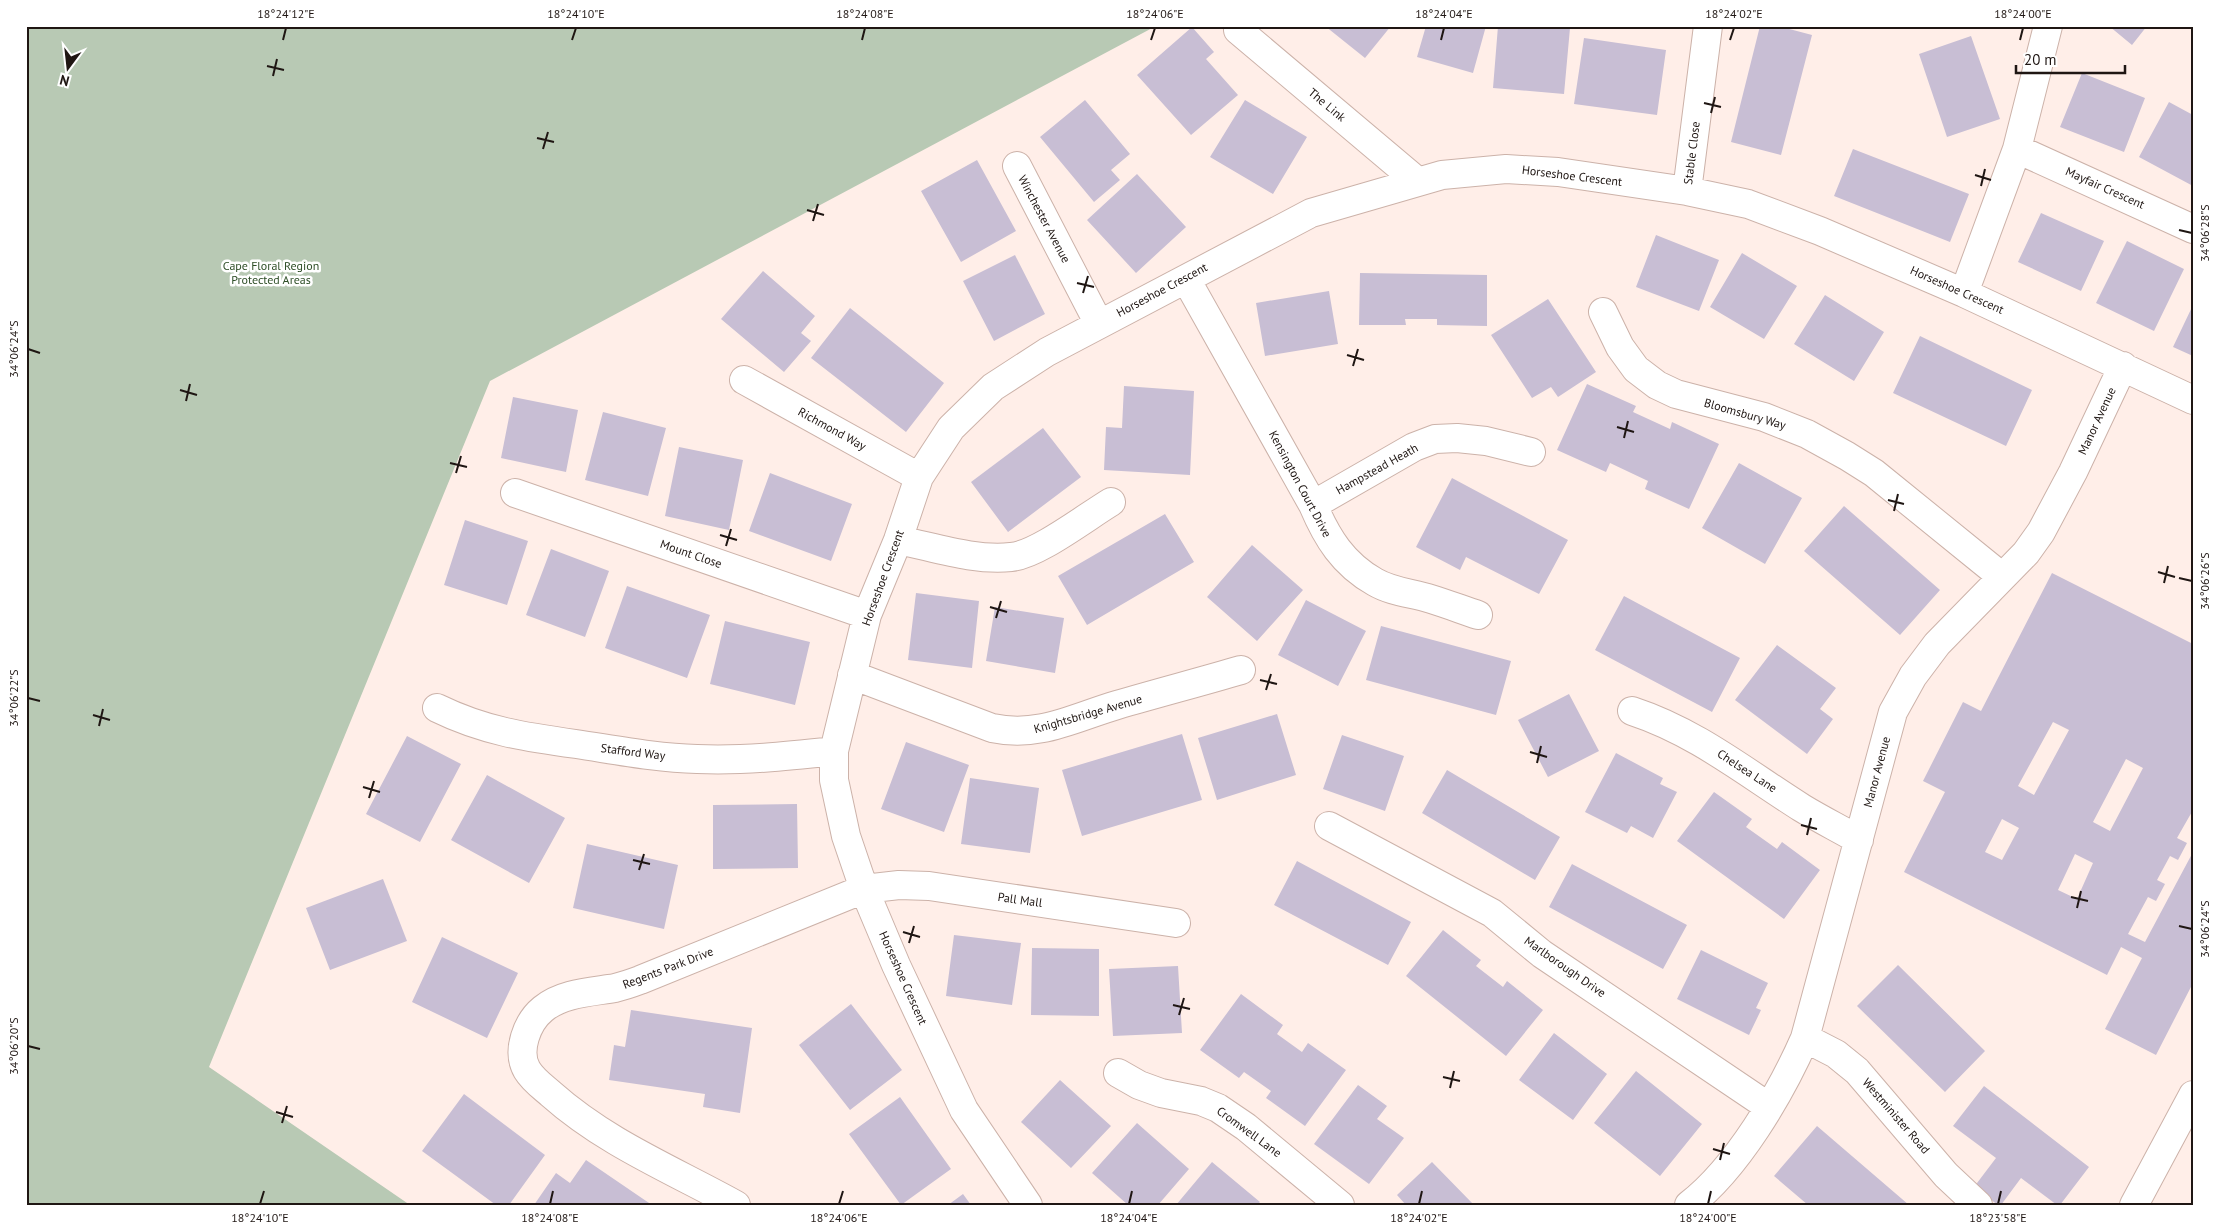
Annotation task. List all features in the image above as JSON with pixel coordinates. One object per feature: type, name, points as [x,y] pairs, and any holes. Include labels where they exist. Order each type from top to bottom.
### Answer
[{"type":"street","name":"Stable Close","points":[[1687,191],[1708,26]]},
{"type":"street","points":[[1964,293],[2017,149],[2048,26]]},
{"type":"street","name":"The Link","points":[[1238,30],[1417,181]]},
{"type":"street","name":"Mayfair Crescent","points":[[2017,149],[2193,228]]},
{"type":"street","name":"Winchester Avenue","points":[[1017,166],[1099,324]]},
{"type":"street","name":"Horseshoe Crescent","points":[[1028,1205],[964,1110],[900,974],[864,889],[846,836],[834,780],[834,751],[867,615],[898,540],[919,477],[951,428],[992,387],[1047,352],[1311,212],[1417,181],[1461,172],[1506,168],[1558,172],[1687,191],[1748,204],[1820,231],[1964,293],[2193,400]]},
{"type":"street","name":"Kensington Court Drive","points":[[1186,279],[1313,505],[1324,533],[1340,552],[1375,582],[1478,615]]},
{"type":"street","name":"Bloomsbury Way","points":[[1603,312],[1625,354],[1636,369],[1657,386],[1676,394],[1764,417],[1807,434],[1874,473],[2001,576]]},
{"type":"street","name":"Manor Avenue","points":[[1704,1201],[1769,1106],[1792,1068],[1805,1038],[1893,712],[1913,676],[1937,644],[2001,576],[2026,553],[2041,532],[2073,472],[2123,366]]},
{"type":"street","name":"Richmond Way","points":[[744,380],[919,477]]},
{"type":"street","name":"Hampstead Heath","points":[[1313,505],[1406,452],[1435,439],[1457,438],[1486,441],[1531,452]]},
{"type":"street","name":"Mount Close","points":[[515,493],[867,615]]},
{"type":"street","points":[[898,540],[965,554],[1012,557],[1034,550],[1111,502]]},
{"type":"street","name":"Knightsbridge Avenue","points":[[852,675],[992,728],[1011,732],[1047,728],[1116,705],[1241,670]]},
{"type":"street","name":"Stafford Way","points":[[437,708],[478,726],[503,733],[651,756],[697,759],[747,759],[834,751]]},
{"type":"street","name":"Chelsea Lane","points":[[1632,711],[1677,728],[1703,742],[1802,808],[1859,840]]},
{"type":"street","name":"Marlborough Drive","points":[[1329,826],[1492,913],[1542,954],[1769,1106]]},
{"type":"street","name":"Pall Mall","points":[[864,889],[929,886],[1176,923]]},
{"type":"street","name":"Regents Park Drive","points":[[736,1205],[648,1161],[565,1107],[527,1069],[523,1055],[525,1036],[530,1022],[544,1008],[562,999],[587,992],[617,988],[640,980],[864,889]]},
{"type":"street","name":"Westminister Road","points":[[1805,1038],[1836,1054],[1857,1071],[1946,1175],[1978,1205]]},
{"type":"street","name":"Cromwell Lane","points":[[1118,1073],[1139,1085],[1161,1093],[1201,1101],[1218,1108],[1246,1127],[1340,1205]]},
{"type":"street","points":[[2134,1205],[2193,1095]]},
{"type":"green space","name":"Cape Floral Region Protected Areas","points":[[26,26],[1156,26],[490,381],[209,1067],[410,1205],[26,1205]]},
{"type":"building","points":[[1325,26],[1391,26],[1365,58]]},
{"type":"building","points":[[1426,26],[1486,26],[1473,73],[1417,57]]},
{"type":"building","points":[[1498,26],[1570,28],[1564,94],[1493,88]]},
{"type":"building","points":[[1760,26],[1778,26],[1812,35],[1781,155],[1731,142]]},
{"type":"building","points":[[2109,26],[2147,26],[2132,45]]},
{"type":"building","points":[[1192,27],[1214,52],[1206,59],[1238,95],[1191,135],[1137,75]]},
{"type":"building","points":[[1971,36],[2000,119],[1947,137],[1919,54]]},
{"type":"building","points":[[1584,38],[1666,50],[1657,115],[1574,104]]},
{"type":"building","points":[[2082,73],[2145,98],[2124,152],[2060,127]]},
{"type":"building","points":[[1085,100],[1130,154],[1111,170],[1120,180],[1094,202],[1040,137]]},
{"type":"building","points":[[1245,100],[1307,137],[1273,194],[1210,157]]},
{"type":"building","points":[[2169,102],[2193,115],[2193,186],[2139,157]]},
{"type":"building","points":[[1853,149],[1969,194],[1950,242],[1834,196]]},
{"type":"building","points":[[977,160],[1016,231],[961,262],[921,191]]},
{"type":"building","points":[[1137,174],[1186,227],[1136,273],[1087,220]]},
{"type":"building","points":[[2041,213],[2104,241],[2081,291],[2018,262]]},
{"type":"building","points":[[1656,235],[1719,260],[1699,311],[1636,287]]},
{"type":"building","points":[[2127,241],[2184,269],[2154,331],[2096,303]]},
{"type":"building","points":[[1742,253],[1797,286],[1764,339],[1710,307]]},
{"type":"building","points":[[1015,255],[1045,314],[994,341],[963,281]]},
{"type":"building","points":[[763,271],[815,316],[801,333],[811,341],[784,372],[721,319]]},
{"type":"building","points":[[1360,273],[1487,275],[1487,326],[1437,325],[1437,319],[1405,319],[1406,325],[1359,325]]},
{"type":"building","points":[[1329,291],[1338,344],[1265,356],[1256,303]]},
{"type":"building","points":[[1825,295],[1884,332],[1854,381],[1794,344]]},
{"type":"building","points":[[1548,299],[1596,372],[1558,397],[1551,387],[1532,398],[1491,335]]},
{"type":"building","points":[[2193,305],[2193,356],[2173,347]]},
{"type":"building","points":[[850,308],[944,383],[906,432],[811,358]]},
{"type":"building","points":[[1920,336],[2032,390],[2006,446],[1893,393]]},
{"type":"building","points":[[1587,384],[1636,406],[1633,412],[1670,429],[1672,422],[1719,444],[1689,509],[1645,489],[1648,481],[1610,463],[1606,472],[1557,450]]},
{"type":"building","points":[[1124,386],[1194,391],[1190,475],[1104,470],[1106,427],[1122,428]]},
{"type":"building","points":[[513,397],[578,410],[566,472],[501,458]]},
{"type":"building","points":[[603,412],[666,428],[648,496],[585,480]]},
{"type":"building","points":[[1043,428],[1081,477],[1008,532],[971,482]]},
{"type":"building","points":[[679,447],[743,460],[729,530],[665,516]]},
{"type":"building","points":[[1739,463],[1802,498],[1765,564],[1702,528]]},
{"type":"building","points":[[770,473],[852,504],[831,561],[749,531]]},
{"type":"building","points":[[1452,478],[1568,540],[1539,594],[1466,557],[1460,570],[1416,547]]},
{"type":"building","points":[[1844,506],[1940,590],[1900,635],[1804,551]]},
{"type":"building","points":[[1165,514],[1194,562],[1087,625],[1058,576]]},
{"type":"building","points":[[465,520],[528,541],[507,605],[444,585]]},
{"type":"building","points":[[1252,545],[1303,590],[1257,641],[1207,597]]},
{"type":"building","points":[[551,549],[609,571],[585,637],[526,615]]},
{"type":"building","points":[[2052,573],[2193,644],[2193,810],[2177,838],[2187,843],[2178,860],[2170,856],[2157,880],[2165,884],[2156,901],[2148,897],[2128,934],[2145,942],[2193,852],[2193,983],[2156,1055],[2105,1029],[2142,958],[2121,947],[2107,975],[1904,872],[1945,792],[1923,781],[1963,702],[1981,711]],"holes":[[[2053,722],[2069,730],[2034,795],[2018,786]],[[2126,759],[2143,768],[2110,831],[2093,822]],[[2002,819],[2019,828],[2002,860],[1985,852]],[[2075,854],[2093,863],[2077,899],[2058,890]]]},
{"type":"building","points":[[627,586],[710,615],[687,678],[605,648]]},
{"type":"building","points":[[916,593],[979,601],[972,668],[908,660]]},
{"type":"building","points":[[1624,596],[1740,658],[1712,712],[1595,650]]},
{"type":"building","points":[[1306,600],[1366,631],[1338,686],[1278,655]]},
{"type":"building","points":[[995,607],[1064,618],[1055,673],[986,661]]},
{"type":"building","points":[[725,621],[810,642],[795,705],[710,684]]},
{"type":"building","points":[[1381,626],[1511,661],[1496,715],[1366,680]]},
{"type":"building","points":[[1777,645],[1836,688],[1820,709],[1833,719],[1807,754],[1735,700]]},
{"type":"building","points":[[1569,694],[1599,751],[1548,777],[1518,720]]},
{"type":"building","points":[[1277,714],[1296,775],[1217,800],[1198,738]]},
{"type":"building","points":[[1182,734],[1202,800],[1082,836],[1062,770]]},
{"type":"building","points":[[1342,735],[1404,756],[1385,811],[1323,789]]},
{"type":"building","points":[[407,736],[461,764],[420,842],[366,814]]},
{"type":"building","points":[[906,742],[969,765],[944,832],[881,809]]},
{"type":"building","points":[[1616,753],[1663,778],[1660,784],[1677,792],[1653,838],[1631,826],[1627,833],[1585,812]]},
{"type":"building","points":[[1447,770],[1560,837],[1535,880],[1422,813]]},
{"type":"building","points":[[487,775],[565,818],[529,883],[451,840]]},
{"type":"building","points":[[970,778],[1039,788],[1030,853],[961,844]]},
{"type":"building","points":[[1714,792],[1752,819],[1746,827],[1777,849],[1782,842],[1820,870],[1784,919],[1677,841]]},
{"type":"building","points":[[797,804],[798,868],[713,869],[713,805]]},
{"type":"building","points":[[587,844],[678,865],[664,929],[573,908]]},
{"type":"building","points":[[1297,861],[1411,922],[1388,965],[1274,905]]},
{"type":"building","points":[[1572,864],[1687,925],[1663,969],[1549,907]]},
{"type":"building","points":[[383,879],[407,941],[330,970],[306,908]]},
{"type":"building","points":[[1443,930],[1481,960],[1476,966],[1503,987],[1507,981],[1543,1010],[1506,1056],[1406,976]]},
{"type":"building","points":[[954,935],[1021,943],[1012,1005],[946,996]]},
{"type":"building","points":[[442,937],[518,973],[487,1038],[412,1002]]},
{"type":"building","points":[[1032,948],[1099,949],[1099,1016],[1031,1015]]},
{"type":"building","points":[[1701,950],[1768,983],[1756,1008],[1761,1010],[1749,1035],[1677,999]]},
{"type":"building","points":[[1898,965],[1985,1051],[1945,1092],[1857,1006]]},
{"type":"building","points":[[1178,966],[1182,1033],[1113,1036],[1109,969]]},
{"type":"building","points":[[1241,994],[1283,1025],[1277,1034],[1302,1052],[1308,1043],[1346,1070],[1305,1126],[1266,1098],[1271,1091],[1244,1072],[1239,1078],[1200,1050]]},
{"type":"building","points":[[851,1004],[902,1070],[850,1110],[799,1045]]},
{"type":"building","points":[[631,1010],[752,1028],[740,1113],[703,1107],[705,1094],[609,1080],[614,1045],[625,1047]]},
{"type":"building","points":[[1554,1033],[1607,1074],[1573,1120],[1519,1080]]},
{"type":"building","points":[[1636,1071],[1702,1124],[1660,1176],[1594,1123]]},
{"type":"building","points":[[1060,1080],[1111,1126],[1071,1168],[1021,1122]]},
{"type":"building","points":[[1358,1085],[1387,1106],[1377,1119],[1404,1138],[1369,1184],[1314,1144]]},
{"type":"building","points":[[1984,1086],[2089,1167],[2060,1205],[2057,1205],[2021,1178],[2001,1205],[1998,1205],[1974,1187],[1996,1158],[1953,1126]]},
{"type":"building","points":[[464,1094],[545,1155],[509,1205],[496,1205],[422,1151]]},
{"type":"building","points":[[900,1097],[951,1169],[901,1205],[849,1134]]},
{"type":"building","points":[[1137,1123],[1189,1169],[1158,1205],[1128,1205],[1092,1173]]},
{"type":"building","points":[[1817,1126],[1909,1205],[1808,1205],[1774,1176]]},
{"type":"building","points":[[586,1160],[652,1205],[534,1205],[556,1173],[570,1183]]},
{"type":"building","points":[[1212,1162],[1260,1202],[1257,1205],[1176,1205]]},
{"type":"building","points":[[1432,1162],[1474,1205],[1406,1205],[1397,1195]]},
{"type":"building","points":[[963,1194],[971,1205],[948,1205]]}]
